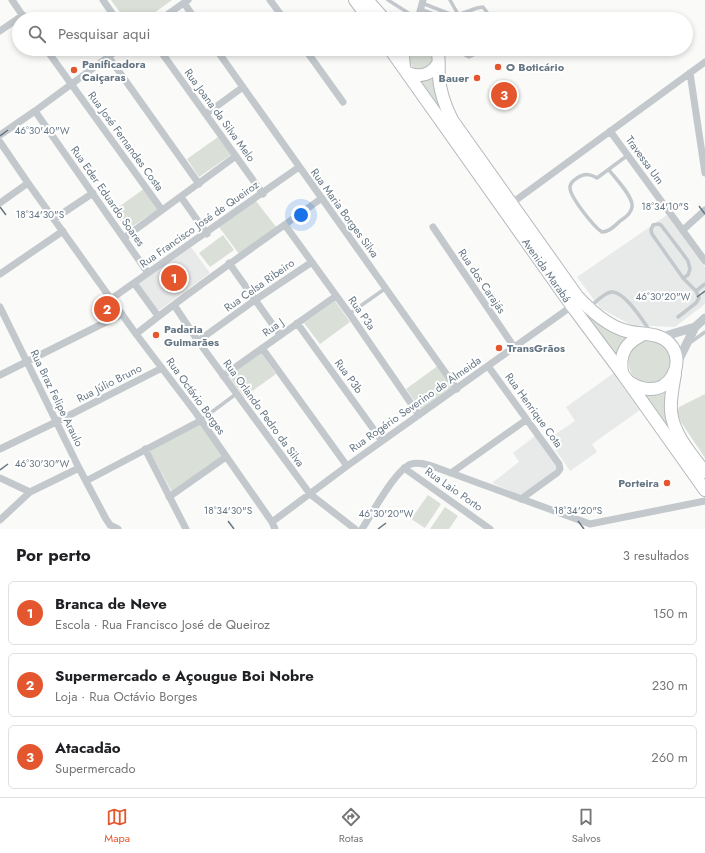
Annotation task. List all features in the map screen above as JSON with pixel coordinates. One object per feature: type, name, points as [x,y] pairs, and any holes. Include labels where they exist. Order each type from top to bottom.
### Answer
[{"type":"main road","points":[[355,0],[364,12]]},
{"type":"main road","points":[[367,0],[378,12]]},
{"type":"main road","name":"Avenida Marabá","points":[[395,56],[572,306],[625,377],[705,490]]},
{"type":"main road","points":[[403,56],[406,70],[424,75],[434,70],[438,64]]},
{"type":"main road","name":"Avenida Marabá","points":[[439,56],[441,96],[452,120],[577,296],[588,308],[605,322],[619,328],[653,335]]},
{"type":"main road","points":[[676,366],[672,378],[666,384],[658,388],[641,388],[625,377],[622,361],[623,352],[628,344],[635,338],[653,335],[669,343],[673,349],[676,366],[671,394],[672,421],[686,447],[705,472]]},
{"type":"street","points":[[12,0],[20,12]]},
{"type":"street","points":[[103,0],[111,12]]},
{"type":"street","points":[[270,0],[279,12]]},
{"type":"street","points":[[171,12],[186,1],[192,12]]},
{"type":"street","points":[[0,31],[12,24]]},
{"type":"street","name":"Rua José Fernandes Costa","points":[[51,56],[162,210]]},
{"type":"street","points":[[0,135],[35,111],[108,56],[199,184]]},
{"type":"street","name":"Rua Joana da Silva Melo","points":[[164,56],[263,194]]},
{"type":"street","name":"Rua Maria Borges Silva","points":[[221,56],[457,389]]},
{"type":"street","points":[[310,56],[343,102]]},
{"type":"street","points":[[512,203],[705,62]]},
{"type":"street","points":[[690,73],[705,173]]},
{"type":"street","points":[[206,114],[243,87]]},
{"type":"street","name":"Rua Eder Eduardo Soares","points":[[35,111],[148,273]]},
{"type":"street","name":"Travessa Um","points":[[610,131],[705,261]]},
{"type":"street","name":"Rua Octávio Borges","points":[[0,142],[136,334],[226,457],[273,526]]},
{"type":"street","points":[[124,238],[236,156]]},
{"type":"street","name":"Rua Francisco José de Queiroz","points":[[111,299],[207,234],[299,167]]},
{"type":"street","points":[[0,203],[28,183]]},
{"type":"street","points":[[54,219],[93,193]]},
{"type":"street","points":[[181,197],[207,234]]},
{"type":"street","points":[[136,334],[229,263],[322,198]]},
{"type":"street","points":[[683,230],[705,210]]},
{"type":"street","name":"Rua P3a","points":[[285,225],[419,415]]},
{"type":"street","name":"Rua dos Carajás","points":[[433,227],[514,347]]},
{"type":"street","points":[[0,274],[63,231]]},
{"type":"street","name":"Rua Celsa Ribeiro","points":[[198,341],[255,300],[312,262]]},
{"type":"street","points":[[229,263],[280,335]]},
{"type":"street","points":[[134,284],[158,316]]},
{"type":"street","name":"Rua J","points":[[224,376],[336,296]]},
{"type":"street","name":"Rua Orlando Pedro da Silva","points":[[174,305],[198,341],[310,494],[355,529]]},
{"type":"street","name":"Rua Rogério Severino de Almeida","points":[[273,526],[310,494],[346,466],[457,389],[572,306]]},
{"type":"street","name":"Rua Braz Felipe Araulo","points":[[0,308],[79,468],[106,519],[110,525],[118,529]]},
{"type":"street","points":[[0,375],[122,314]]},
{"type":"street","points":[[676,366],[695,327],[705,318]]},
{"type":"street","name":"Rua P3b","points":[[297,323],[382,441]]},
{"type":"street","points":[[653,335],[695,327]]},
{"type":"street","points":[[262,348],[346,466]]},
{"type":"street","name":"Rua Henrique Cota","points":[[488,366],[559,464],[560,469],[554,476],[521,500]]},
{"type":"street","name":"Rua Júlio Bruno","points":[[0,449],[162,368]]},
{"type":"street","points":[[451,473],[526,420]]},
{"type":"street","points":[[86,481],[200,421]]},
{"type":"street","points":[[145,449],[186,529]]},
{"type":"street","points":[[170,497],[226,457]]},
{"type":"street","points":[[362,529],[386,491],[404,468],[411,464],[420,463],[432,466],[600,529]]},
{"type":"street","points":[[0,520],[30,492],[79,468]]},
{"type":"street","name":"Rua Laio Porto","points":[[404,468],[490,529]]},
{"type":"street","points":[[0,478],[30,492]]},
{"type":"street","points":[[590,524],[705,501]]},
{"type":"lane","points":[[388,0],[407,12]]},
{"type":"lane","points":[[450,0],[457,12]]},
{"type":"lane","points":[[422,4],[444,12]]},
{"type":"lane","points":[[422,4],[435,12]]},
{"type":"lane","points":[[469,12],[481,7],[486,9],[488,12]]},
{"type":"lane","points":[[609,170],[627,193],[631,200],[632,206],[626,217],[609,230],[602,232],[593,224],[572,195],[570,187],[572,182],[583,174],[589,174],[597,178],[628,155]]},
{"type":"lane","points":[[678,317],[698,301],[699,296],[683,278],[652,234],[651,228],[656,224],[663,227],[688,261],[690,269],[688,274],[683,278]]},
{"type":"lane","points":[[696,291],[705,284]]},
{"type":"lane","points":[[349,314],[386,288]]},
{"type":"lane","points":[[588,308],[606,294],[612,292],[617,293],[628,302],[653,335]]},
{"type":"lane","points":[[685,346],[705,332]]},
{"type":"lane","points":[[200,421],[237,394]]},
{"type":"shaded area","points":[[111,0],[172,0],[156,12],[120,12]]},
{"type":"shaded area","points":[[408,56],[435,56],[435,61],[425,70],[415,69],[408,62]]},
{"type":"shaded area","points":[[436,72],[454,130],[416,77]]},
{"type":"shaded area","points":[[218,137],[231,155],[199,177],[187,159]]},
{"type":"shaded area","points":[[145,188],[160,208],[127,230],[113,211]]},
{"type":"shaded area","points":[[256,201],[277,228],[239,254],[219,227]]},
{"type":"shaded area","points":[[667,215],[705,267],[705,304],[675,327],[631,325],[600,308],[577,277]]},
{"type":"shaded area","points":[[223,235],[234,250],[210,267],[199,253]]},
{"type":"shaded area","points":[[191,247],[210,273],[158,311],[138,284]]},
{"type":"shaded area","points":[[335,301],[350,322],[320,344],[304,323]]},
{"type":"shaded area","points":[[591,317],[605,327],[632,337],[619,361],[588,319]]},
{"type":"shaded area","points":[[649,339],[669,347],[673,369],[657,384],[645,383],[636,379],[630,371],[629,366],[630,355],[635,345]]},
{"type":"shaded area","points":[[260,351],[276,374],[244,397],[228,375]]},
{"type":"shaded area","points":[[439,365],[454,386],[421,410],[406,389]]},
{"type":"shaded area","points":[[614,373],[640,410],[592,444],[597,452],[570,471],[548,439],[575,421],[566,407]]},
{"type":"shaded area","points":[[670,385],[685,451],[642,393]]},
{"type":"shaded area","points":[[705,394],[705,458],[677,414],[679,407]]},
{"type":"shaded area","points":[[200,424],[223,456],[172,492],[149,450]]},
{"type":"shaded area","points":[[535,436],[557,466],[553,472],[521,496],[492,483],[519,462],[513,453]]},
{"type":"shaded area","points":[[428,495],[441,504],[425,528],[411,519]]},
{"type":"shaded area","points":[[445,507],[458,516],[449,529],[430,529]]},
{"type":"place","name":"O Boticário","points":[[498,67]]},
{"type":"place","name":"Panificadora Caiçaras","points":[[74,70]]},
{"type":"place","name":"Bauer","points":[[477,78]]},
{"type":"place","name":"Atacadão","points":[[504,95]]},
{"type":"place","name":"Branca de Neve","points":[[174,278]]},
{"type":"place","name":"Supermercado e Açougue Boi Nobre","points":[[107,309]]},
{"type":"place","name":"Padaria Guimarães","points":[[156,335]]},
{"type":"place","name":"TransGrãos","points":[[499,348]]},
{"type":"place","name":"Porteira","points":[[667,483]]}]
